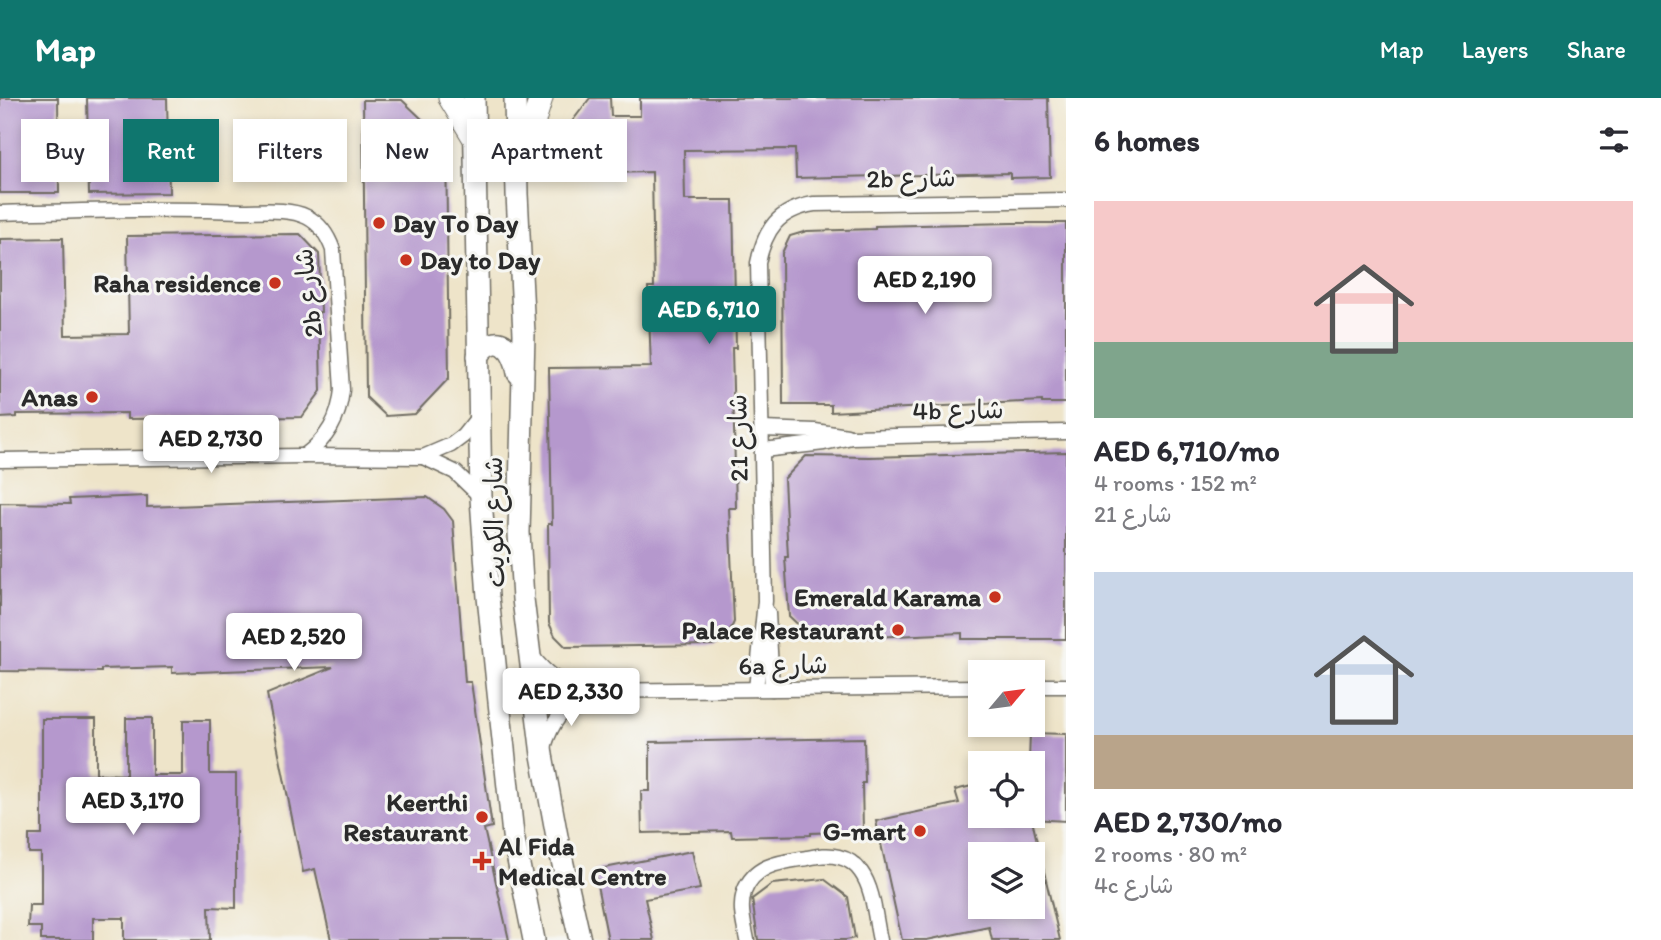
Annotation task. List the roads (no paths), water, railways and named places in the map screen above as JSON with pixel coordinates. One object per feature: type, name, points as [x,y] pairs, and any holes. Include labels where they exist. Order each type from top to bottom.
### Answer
[{"type":"main road","points":[[450,98],[467,126]]},
{"type":"main road","name":"شارع الكويت","points":[[474,98],[475,119]]},
{"type":"main road","name":"شارع الكويت","points":[[515,98],[515,119]]},
{"type":"main road","points":[[534,119],[541,98]]},
{"type":"main road","name":"شارع الكويت","points":[[476,182],[481,498],[493,665],[513,835],[534,940]]},
{"type":"main road","name":"شارع الكويت","points":[[516,182],[524,334],[519,533],[523,599],[542,755],[578,937]]},
{"type":"main road","points":[[478,356],[483,348],[492,344],[510,348],[517,363],[522,399]]},
{"type":"main road","points":[[524,897],[545,940]]},
{"type":"street","name":"2b شارع","points":[[766,233],[787,212],[814,204],[1066,200]]},
{"type":"street","name":"2b شارع","points":[[0,213],[211,210],[292,212],[306,216],[318,224],[328,236],[333,250],[342,390],[335,422],[327,435],[304,456]]},
{"type":"street","name":"شارع 21","points":[[756,689],[765,601],[758,263],[766,233]]},
{"type":"street","points":[[0,460],[423,457],[463,436],[481,411]]},
{"type":"street","name":"4b شارع","points":[[763,429],[815,431],[852,437],[1066,432]]},
{"type":"street","name":"4b شارع","points":[[763,450],[852,437]]},
{"type":"street","points":[[423,457],[455,472],[481,498]]},
{"type":"street","name":"شارع 21","points":[[765,601],[771,625],[772,689]]},
{"type":"street","name":"6a شارع","points":[[529,652],[551,677],[562,684],[586,691],[968,687]]},
{"type":"street","points":[[1045,686],[1066,686]]},
{"type":"street","points":[[542,755],[554,722],[563,710],[586,691]]},
{"type":"street","points":[[747,940],[741,905],[744,890],[752,878],[762,869],[776,863],[827,855],[841,857],[851,863],[866,880],[880,940]]},
{"type":"place","name":"Day To Day","points":[[379,223]]},
{"type":"place","name":"Day to Day","points":[[406,260]]},
{"type":"place","name":"Raha residence","points":[[275,283]]},
{"type":"place","name":"Anas","points":[[92,397]]},
{"type":"place","name":"Emerald Karama","points":[[995,597]]},
{"type":"place","name":"Palace Restaurant","points":[[898,630]]},
{"type":"place","name":"Keerthi Restaurant","points":[[482,817]]},
{"type":"place","name":"G-mart","points":[[920,831]]},
{"type":"place","name":"Al Fida Medical Centre","points":[[482,861]]}]
